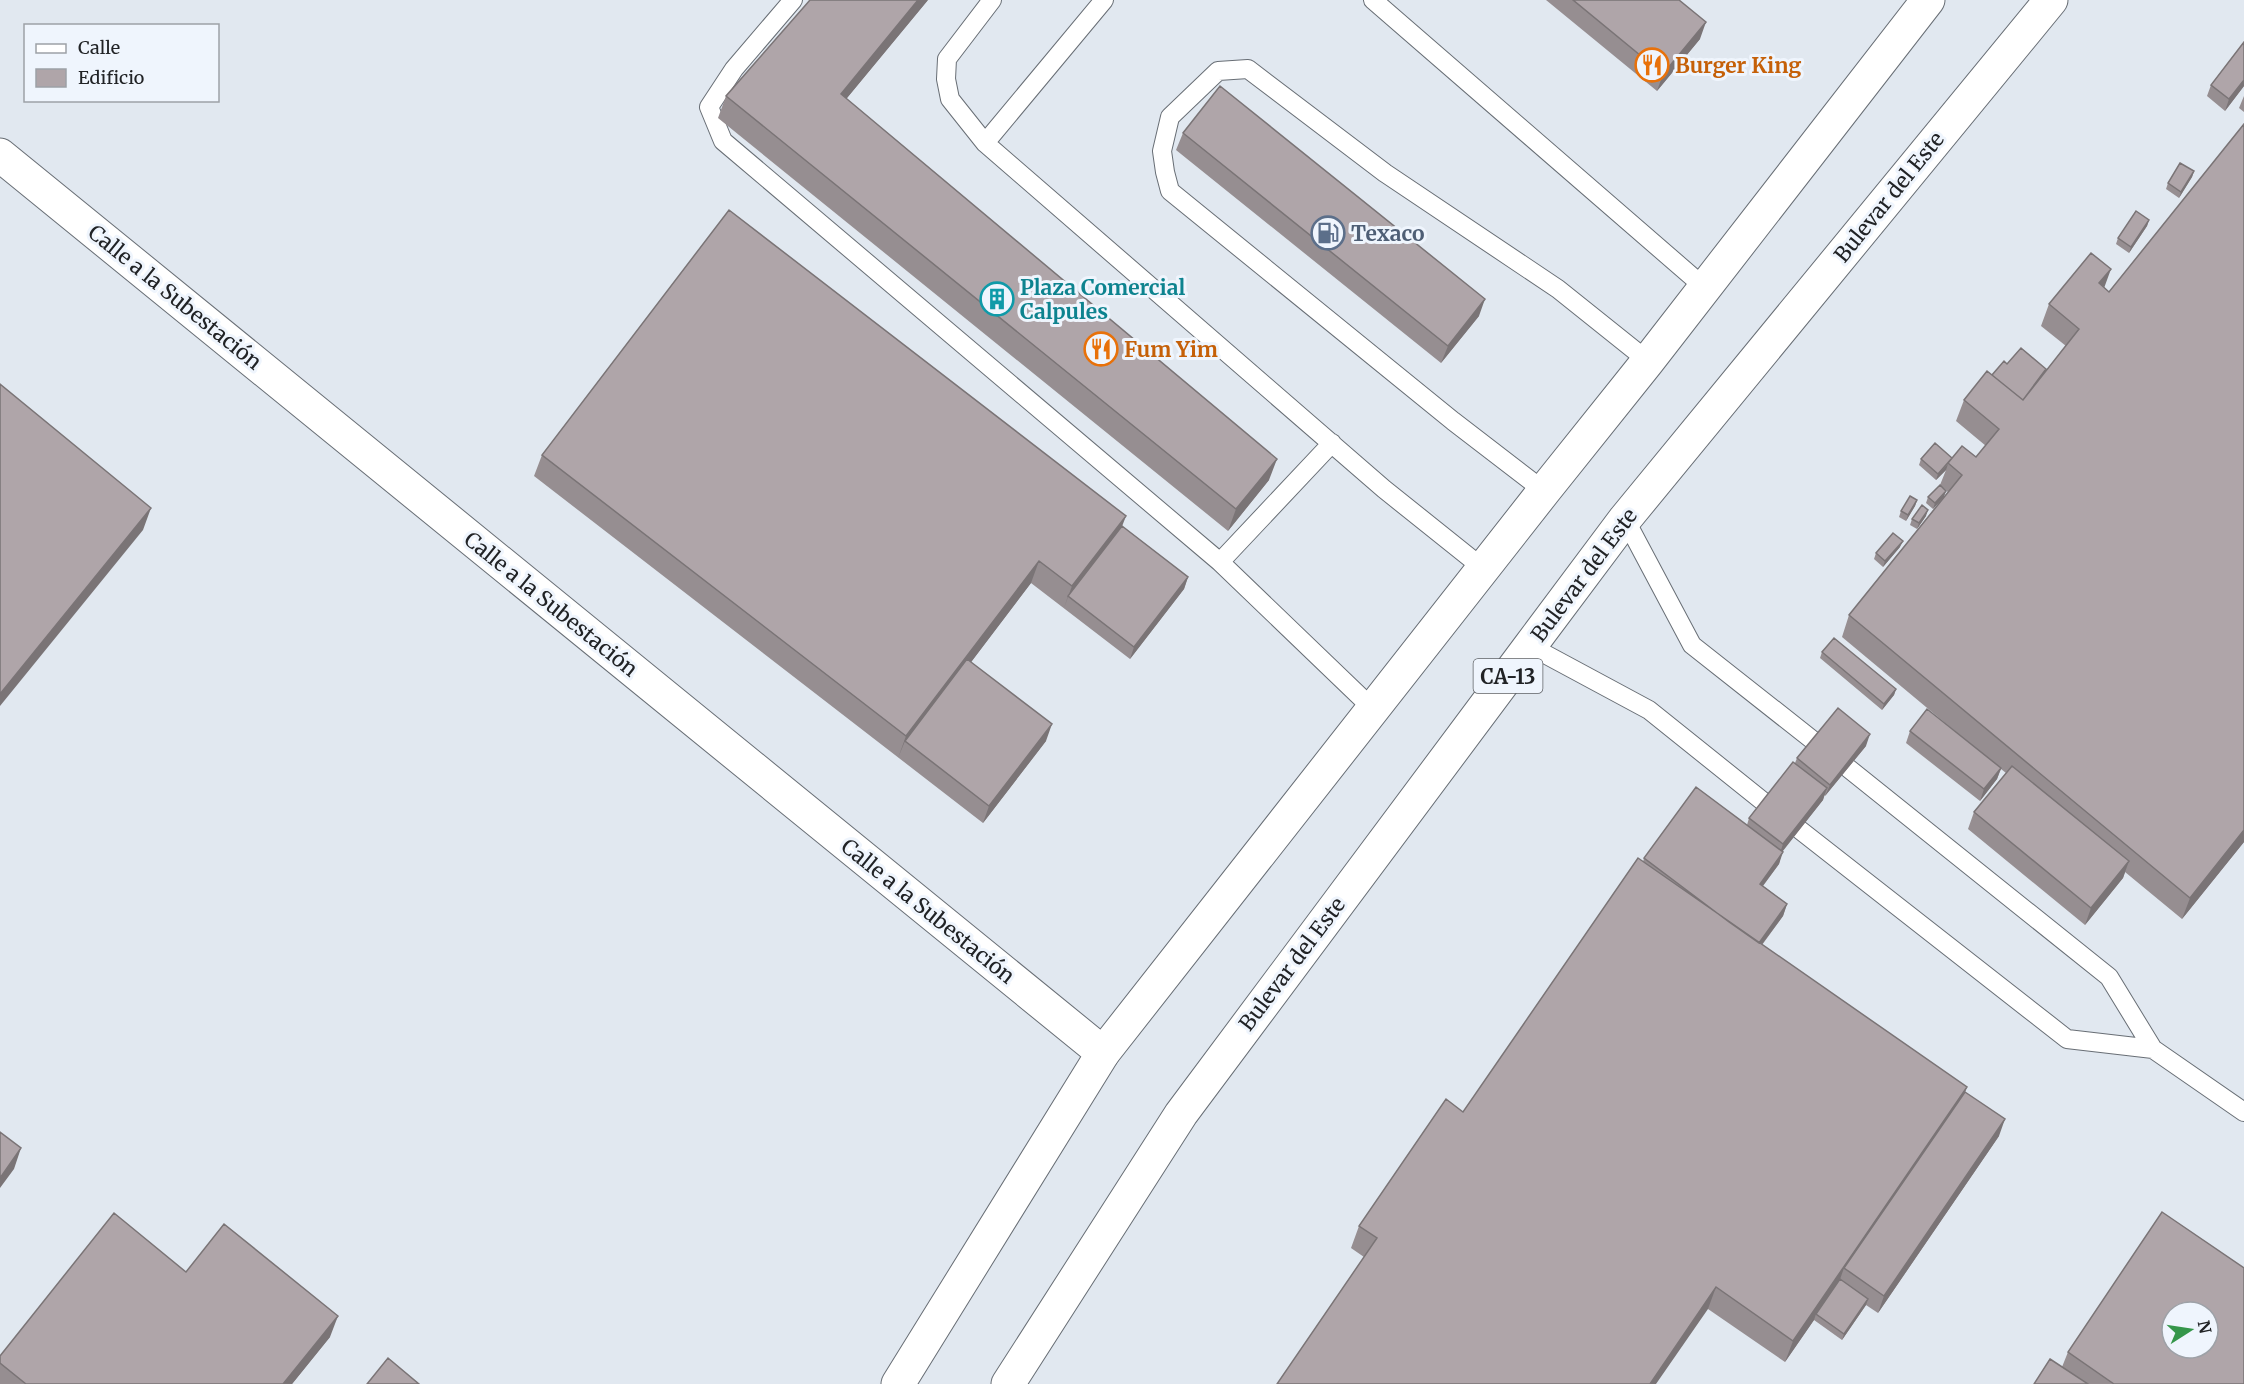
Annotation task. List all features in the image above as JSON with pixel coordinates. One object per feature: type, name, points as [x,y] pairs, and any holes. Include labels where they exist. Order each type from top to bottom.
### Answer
[{"type":"main road","points":[[898,1384],[1103,1053],[1648,361],[1928,0]]},
{"type":"main road","name":"Bulevar del Este","points":[[1008,1384],[1181,1114],[1530,646],[1626,519],[2051,0]]},
{"type":"main road","name":"Calle a la Subestación","points":[[0,155],[1103,1053]]},
{"type":"lane","points":[[793,0],[734,69],[709,107],[723,141],[1220,562],[1373,709]]},
{"type":"lane","points":[[992,0],[947,59],[946,79],[950,99],[985,143],[1384,489],[1484,569]]},
{"type":"lane","points":[[985,143],[1104,0]]},
{"type":"lane","points":[[1373,0],[1704,287]]},
{"type":"lane","points":[[1544,491],[1453,421],[1170,190],[1162,151],[1170,117],[1218,72],[1248,69],[1385,173],[1558,289],[1648,361]]},
{"type":"lane","points":[[1220,562],[1332,443]]},
{"type":"lane","points":[[1626,519],[1692,645],[1815,742]]},
{"type":"lane","points":[[1530,646],[1649,710],[1765,803]]},
{"type":"lane","points":[[1848,768],[2109,977],[2153,1050],[2244,1112]]},
{"type":"lane","points":[[1800,830],[2067,1039],[2153,1050]]},
{"type":"building","name":"Plaza Comercial Calpules","points":[[810,0],[918,0],[841,94],[1277,459],[1236,509],[726,96]]},
{"type":"building","name":"Burger King","points":[[1573,0],[1679,0],[1706,22],[1663,74]]},
{"type":"building","points":[[2244,42],[2244,80],[2229,99],[2211,85]]},
{"type":"building","name":"Texaco","points":[[1220,86],[1485,299],[1448,346],[1183,133]]},
{"type":"building","points":[[2244,124],[2244,830],[2190,898],[1849,615],[1962,475],[1948,463],[1962,446],[1976,457],[1999,429],[1964,400],[1987,371],[2023,400],[2079,329],[2049,304],[2091,253],[2111,269],[2099,283],[2109,292]]},
{"type":"building","points":[[2180,163],[2194,171],[2181,192],[2168,183]]},
{"type":"building","points":[[729,210],[1126,516],[1072,586],[1039,561],[906,736],[542,455]]},
{"type":"building","points":[[2136,211],[2149,220],[2131,247],[2118,238]]},
{"type":"building","points":[[2021,348],[2046,369],[2023,400],[1992,375],[2004,361],[2007,364]]},
{"type":"building","points":[[0,384],[151,508],[0,694]]},
{"type":"building","points":[[1935,443],[1952,458],[1938,474],[1921,459]]},
{"type":"building","points":[[1940,485],[1946,491],[1935,503],[1928,497]]},
{"type":"building","points":[[1910,496],[1917,500],[1908,515],[1901,511]]},
{"type":"building","points":[[1922,505],[1928,510],[1919,523],[1912,519]]},
{"type":"building","points":[[1122,526],[1188,577],[1134,647],[1068,596]]},
{"type":"building","points":[[1893,533],[1903,541],[1885,561],[1876,553]]},
{"type":"building","points":[[1834,638],[1896,689],[1884,704],[1822,652]]},
{"type":"building","points":[[967,659],[1052,724],[989,806],[905,741]]},
{"type":"building","points":[[1838,708],[1870,734],[1830,785],[1797,758]]},
{"type":"building","points":[[1927,709],[2001,768],[1984,789],[1910,731]]},
{"type":"building","points":[[1793,762],[1827,788],[1783,844],[1749,818]]},
{"type":"building","points":[[2012,766],[2129,861],[2091,908],[1974,812]]},
{"type":"building","points":[[1696,787],[1783,852],[1760,884],[1787,904],[1759,943],[1644,858]]},
{"type":"building","points":[[1638,858],[1967,1087],[1793,1341],[1716,1287],[1650,1384],[1277,1384],[1377,1238],[1359,1226],[1446,1099],[1463,1112]]},
{"type":"building","points":[[1965,1092],[2005,1119],[1884,1296],[1844,1268]]},
{"type":"building","points":[[0,1132],[21,1148],[0,1178]]},
{"type":"building","points":[[2162,1212],[2244,1268],[2244,1384],[2114,1384],[2068,1352]]},
{"type":"building","points":[[114,1213],[186,1272],[224,1224],[338,1316],[283,1384],[26,1384],[0,1363],[0,1356]]},
{"type":"building","points":[[1840,1279],[1868,1299],[1844,1334],[1816,1314]]},
{"type":"building","points":[[388,1358],[419,1384],[367,1384]]},
{"type":"building","points":[[2050,1359],[2088,1384],[2034,1384]]},
{"type":"place","name":"Burger King","points":[[1652,65]]},
{"type":"place","name":"Texaco","points":[[1328,233]]},
{"type":"place","name":"Plaza Comercial Calpules","points":[[997,299]]},
{"type":"place","name":"Fum Yim","points":[[1101,349]]}]
